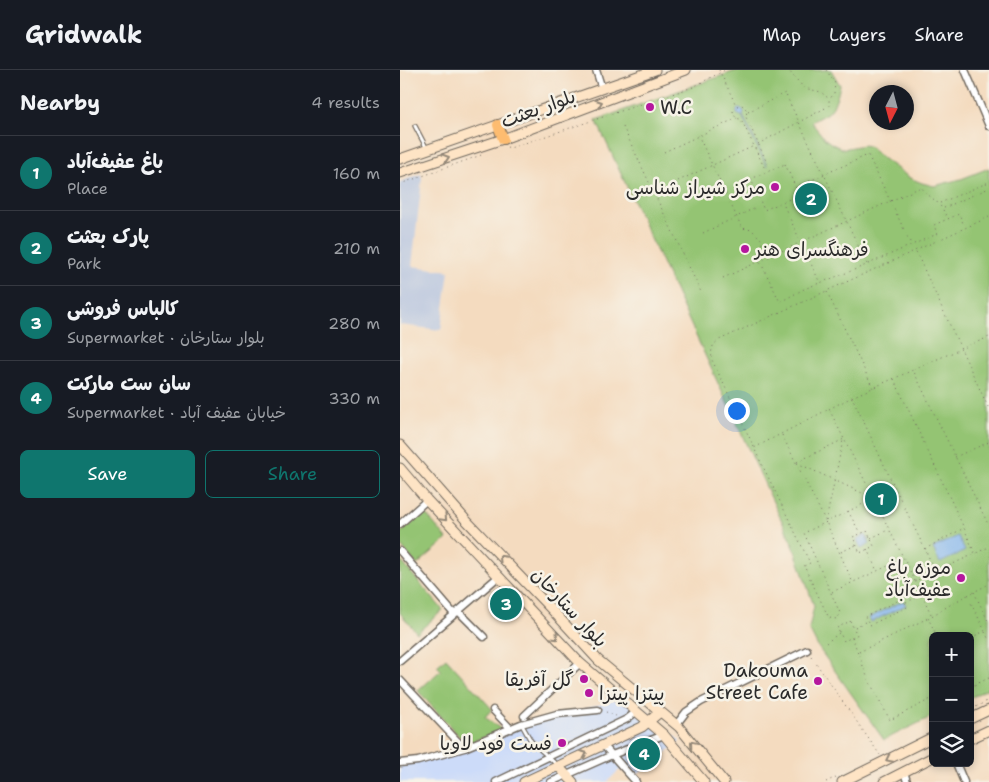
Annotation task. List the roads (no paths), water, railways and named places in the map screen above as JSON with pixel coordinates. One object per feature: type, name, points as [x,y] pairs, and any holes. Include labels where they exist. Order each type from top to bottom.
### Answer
[{"type":"main road","name":"بلوار بعثت","points":[[400,160],[655,70]]},
{"type":"main road","name":"بلوار بعثت","points":[[400,173],[504,143],[686,70]]},
{"type":"main road","points":[[498,125],[504,143]]},
{"type":"main road","name":"بلوار ستارخان","points":[[400,445],[466,519],[598,660],[676,725],[724,782]]},
{"type":"main road","name":"بلوار ستارخان","points":[[400,468],[498,577],[580,663],[664,735],[704,782]]},
{"type":"main road","points":[[974,717],[989,710]]},
{"type":"main road","points":[[524,782],[642,728],[660,712]]},
{"type":"main road","points":[[974,737],[989,730]]},
{"type":"main road","points":[[842,782],[929,739]]},
{"type":"main road","points":[[884,782],[929,759]]},
{"type":"main road","points":[[558,766],[570,778]]},
{"type":"street","points":[[596,70],[602,89]]},
{"type":"street","points":[[965,70],[989,126]]},
{"type":"street","points":[[400,524],[428,500]]},
{"type":"street","points":[[400,551],[417,573],[484,637]]},
{"type":"street","points":[[401,659],[498,577]]},
{"type":"street","points":[[676,725],[686,712],[701,702],[808,650]]},
{"type":"street","points":[[524,716],[580,663]]},
{"type":"street","points":[[400,680],[464,748]]},
{"type":"street","points":[[493,710],[511,729]]},
{"type":"street","points":[[400,763],[418,761],[464,748],[521,724],[557,714],[598,710]]},
{"type":"street","points":[[496,782],[628,719],[637,711]]},
{"type":"street","points":[[551,782],[570,778],[612,755],[664,735]]},
{"type":"street","points":[[604,746],[636,782]]},
{"type":"street","points":[[958,767],[964,782]]},
{"type":"street","points":[[904,772],[907,782]]},
{"type":"lane","points":[[414,126],[427,149]]},
{"type":"lane","points":[[521,724],[531,741],[558,766]]},
{"type":"water","points":[[740,108],[744,111],[743,116],[767,166],[742,116],[737,114],[737,110]]},
{"type":"water","points":[[866,535],[870,544],[861,549],[857,539]]},
{"type":"water","points":[[958,536],[965,551],[940,563],[933,548]]},
{"type":"water","points":[[903,601],[906,605],[871,622],[869,618]]},
{"type":"place","name":"W.C","points":[[650,107]]},
{"type":"place","name":"مرکز شیراز شناسی","points":[[775,187]]},
{"type":"place","name":"پارک بعثت","points":[[811,199]]},
{"type":"place","name":"فرهنگسرای هنر","points":[[745,249]]},
{"type":"place","name":"باغ عفیف‌آباد","points":[[881,499]]},
{"type":"place","name":"موزه باغ عفیف‌آباد","points":[[961,578]]},
{"type":"place","name":"کالباس فروشی","points":[[506,604]]},
{"type":"place","name":"گل آفریقا","points":[[584,679]]},
{"type":"place","name":"Dakouma Street Cafe","points":[[818,681]]},
{"type":"place","name":"پیتزا پیتزا","points":[[589,693]]},
{"type":"place","name":"فست فود لاویا","points":[[562,743]]},
{"type":"place","name":"سان ست مارکت","points":[[644,754]]}]
